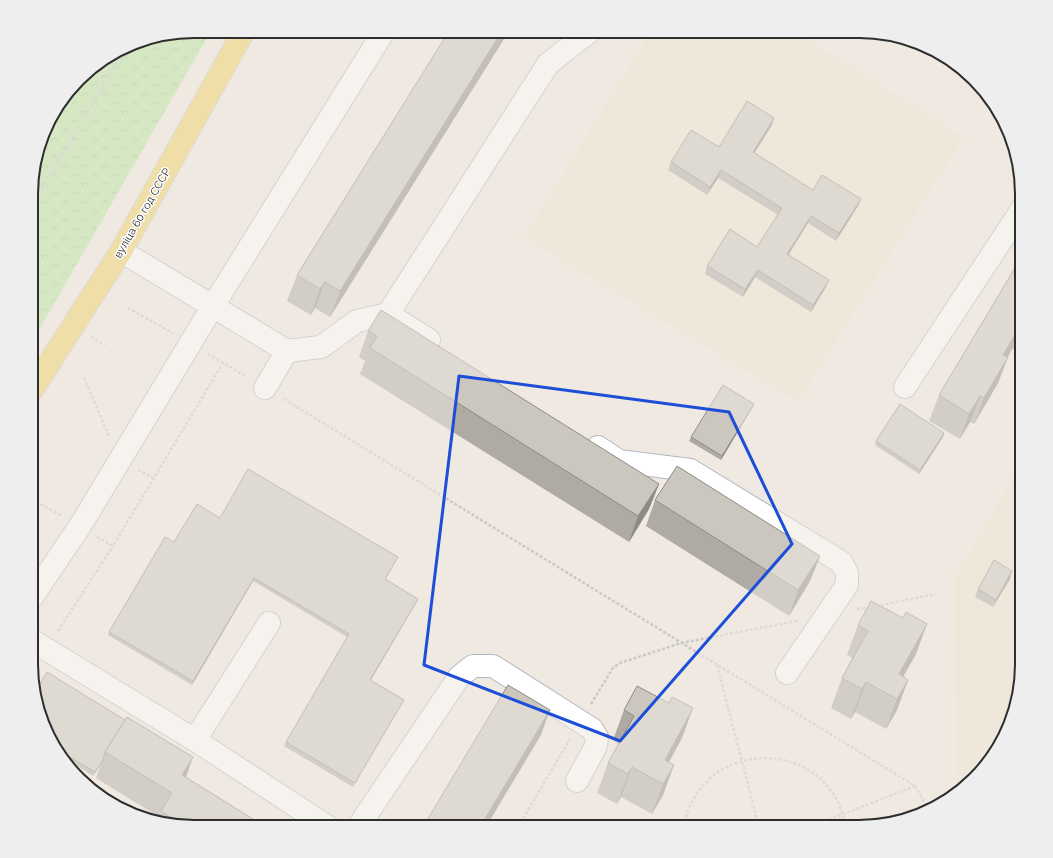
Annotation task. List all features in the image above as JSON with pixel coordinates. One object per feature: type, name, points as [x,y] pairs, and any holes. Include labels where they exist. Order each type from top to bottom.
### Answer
[{"type":"main road","name":"вуліца 60 год СССР","points":[[38,381],[121,251],[240,38]]},
{"type":"lane","points":[[38,588],[80,526],[213,306],[380,38]]},
{"type":"lane","points":[[121,251],[287,351],[321,347],[357,321],[388,314],[548,64],[581,38]]},
{"type":"lane","points":[[905,387],[1015,220]]},
{"type":"lane","points":[[388,314],[448,352]]},
{"type":"lane","points":[[265,388],[287,351]]},
{"type":"lane","points":[[580,436],[619,461],[690,470],[841,562],[847,573],[847,585],[788,673]]},
{"type":"lane","points":[[195,740],[269,623]]},
{"type":"lane","points":[[39,645],[195,740],[317,820]]},
{"type":"lane","points":[[363,820],[458,677],[474,666],[492,666],[592,729],[597,737],[596,746],[576,781]]},
{"type":"path","points":[[38,197],[120,57]]},
{"type":"path","points":[[39,645],[112,546],[223,363],[915,786],[926,805]]},
{"type":"path","points":[[38,502],[112,546]]},
{"type":"path","points":[[522,820],[614,668],[620,663],[681,643],[936,594]]},
{"type":"path","points":[[717,664],[757,820]]},
{"type":"path","points":[[685,820],[697,792],[717,772],[742,760],[767,757],[792,762],[815,774],[832,792],[843,814],[844,820]]},
{"type":"path","points":[[828,820],[915,786]]},
{"type":"highlighted area","points":[[459,376],[729,412],[792,544],[620,741],[424,665]]},
{"type":"shaded area","points":[[647,38],[805,38],[964,137],[798,402],[524,237]]},
{"type":"shaded area","points":[[1015,475],[1014,684],[1007,714],[994,742],[983,759],[957,785],[954,578]]},
{"type":"green space","points":[[207,38],[38,332],[38,184],[46,144],[59,116],[70,99],[91,77],[99,70],[125,54],[144,46],[174,39]]},
{"type":"building","points":[[445,38],[498,38],[340,291],[325,282],[320,289],[297,275]]},
{"type":"building","points":[[747,101],[774,118],[753,152],[813,190],[822,175],[861,199],[839,233],[811,216],[787,254],[829,280],[813,305],[758,270],[745,289],[707,266],[730,229],[757,247],[782,208],[721,170],[710,187],[671,162],[691,130],[719,147]]},
{"type":"building","points":[[1015,268],[1015,335],[1003,355],[1008,357],[984,398],[980,396],[969,414],[939,395]]},
{"type":"building","points":[[381,310],[659,484],[638,516],[370,348],[377,336],[368,331]]},
{"type":"building","points":[[723,385],[754,404],[722,456],[691,437]]},
{"type":"building","points":[[900,404],[944,433],[920,470],[876,441]]},
{"type":"building","points":[[677,466],[820,556],[798,590],[655,500]]},
{"type":"building","points":[[248,469],[398,557],[385,579],[418,599],[370,680],[404,700],[355,783],[286,742],[349,634],[254,578],[193,681],[109,632],[165,537],[174,542],[197,504],[220,518]]},
{"type":"building","points":[[994,560],[1012,571],[996,600],[978,589]]},
{"type":"building","points":[[871,601],[903,618],[906,612],[927,624],[899,674],[908,680],[897,699],[866,682],[862,689],[842,678],[868,631],[858,625]]},
{"type":"building","points":[[47,672],[125,720],[105,752],[103,760],[95,772],[69,758],[64,750],[54,733],[46,714],[39,685]]},
{"type":"building","points":[[508,685],[550,710],[484,820],[427,820]]},
{"type":"building","points":[[637,686],[669,703],[672,697],[693,708],[665,760],[674,765],[663,784],[632,767],[628,774],[608,763],[634,716],[624,710]]},
{"type":"building","points":[[127,717],[193,757],[182,775],[255,820],[173,819],[161,811],[172,793],[105,752]]}]
